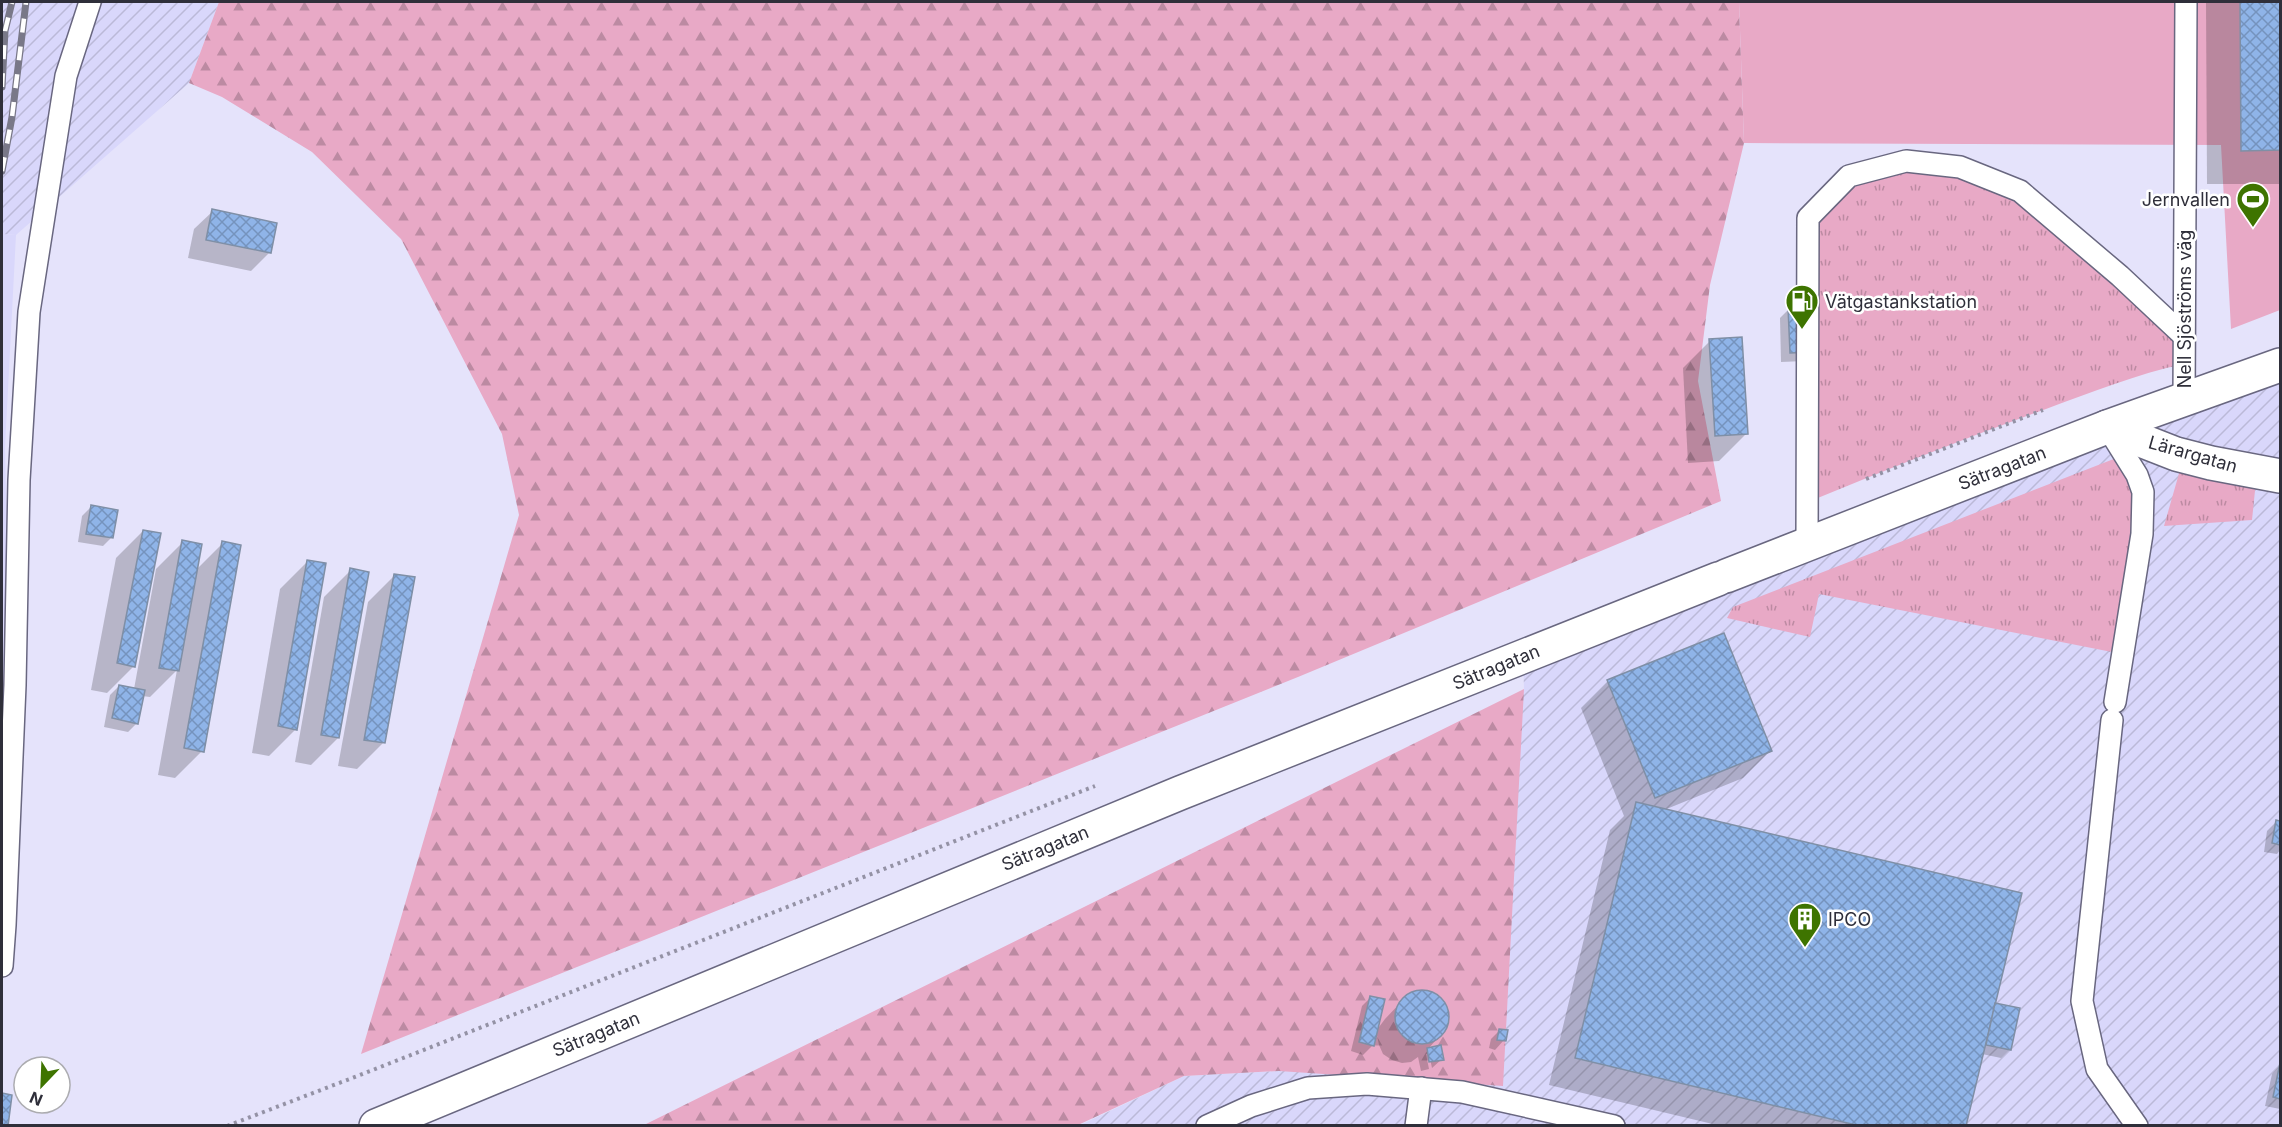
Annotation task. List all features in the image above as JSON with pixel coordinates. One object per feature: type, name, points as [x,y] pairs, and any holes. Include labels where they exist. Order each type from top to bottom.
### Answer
[{"type":"street","name":"Sätragatan","points":[[376,1125],[1180,793],[1807,543],[2107,427],[2280,365]]},
{"type":"street","name":"Lärargatan","points":[[2107,427],[2176,454],[2280,476]]},
{"type":"lane","points":[[2,966],[15,685],[19,480],[29,312],[66,76],[90,2]]},
{"type":"lane","name":"Nell Sjöströms väg","points":[[2184,400],[2186,2]]},
{"type":"lane","points":[[1807,543],[1808,218],[1849,176],[1906,161],[1960,167],[2020,191],[2120,276],[2184,336]]},
{"type":"lane","points":[[2107,427],[2137,475],[2143,492],[2142,534],[2113,711],[2082,1001],[2097,1069],[2137,1125]]},
{"type":"lane","points":[[1208,1125],[1251,1106],[1308,1088],[1367,1083],[1462,1092],[1614,1125]]},
{"type":"lane","points":[[1416,1125],[1421,1088]]},
{"type":"shaded area","points":[[2,2],[219,2],[189,83],[16,235],[2,234]]},
{"type":"shaded area","points":[[2,234],[16,235],[5,447],[9,640],[2,692]]},
{"type":"shaded area","points":[[2280,365],[2280,1125],[1078,1126],[1184,1076],[1279,1071],[1524,689],[1523,656]]},
{"type":"green space","points":[[219,2],[1739,2],[1744,143],[1710,285],[1698,381],[1721,501],[1298,677],[361,1054],[519,515],[502,434],[401,239],[312,152],[222,97],[189,83]]},
{"type":"green space","name":"Jernvallen","points":[[1739,2],[2280,2],[2280,310],[2231,329],[2221,145],[1744,143]]},
{"type":"green space","points":[[1906,161],[2020,191],[2184,336],[2184,364],[2132,378],[2080,396],[1808,502],[1808,218],[1849,176]]},
{"type":"green space","points":[[2124,455],[2137,475],[2122,654],[1819,594],[1810,637],[1727,618],[1733,607]]},
{"type":"green space","points":[[2184,456],[2257,471],[2252,520],[2164,526]]},
{"type":"green space","points":[[1524,689],[1503,1086],[1279,1071],[1184,1076],[1078,1125],[642,1126]]},
{"type":"building","points":[[2240,2],[2280,2],[2280,150],[2241,151]]},
{"type":"building","points":[[212,209],[277,223],[271,253],[206,240]]},
{"type":"building","name":"Vätgastankstation","points":[[1814,306],[1816,352],[1790,353],[1788,307]]},
{"type":"building","points":[[1742,337],[1748,434],[1715,436],[1709,339]]},
{"type":"building","points":[[91,505],[118,510],[113,538],[86,534]]},
{"type":"building","points":[[143,530],[161,533],[135,667],[117,663]]},
{"type":"building","points":[[182,540],[202,544],[179,671],[159,668]]},
{"type":"building","points":[[222,541],[241,545],[204,752],[184,748]]},
{"type":"building","points":[[307,560],[326,563],[297,730],[278,726]]},
{"type":"building","points":[[350,568],[369,572],[339,738],[321,735]]},
{"type":"building","points":[[394,574],[415,577],[385,743],[364,740]]},
{"type":"building","points":[[1724,633],[1772,751],[1655,798],[1607,680]]},
{"type":"building","points":[[119,685],[145,690],[138,724],[112,718]]},
{"type":"building","name":"IPCO","points":[[1636,802],[2022,893],[1966,1126],[1860,1126],[1575,1058]]},
{"type":"building","points":[[2276,820],[2280,821],[2280,845],[2272,843]]},
{"type":"building","points":[[1417,990],[1427,990],[1441,998],[1447,1007],[1449,1017],[1447,1027],[1441,1036],[1427,1044],[1417,1044],[1400,1032],[1395,1022],[1395,1012],[1407,995]]},
{"type":"building","points":[[1370,996],[1385,999],[1374,1046],[1359,1042]]},
{"type":"building","points":[[1995,1003],[2020,1008],[2011,1050],[1986,1045]]},
{"type":"building","points":[[1499,1029],[1508,1030],[1506,1041],[1497,1040]]},
{"type":"building","points":[[1441,1045],[1444,1060],[1429,1062],[1427,1048]]},
{"type":"building","points":[[2280,1063],[2280,1099],[2273,1097]]},
{"type":"building","points":[[2,1093],[12,1095],[8,1126],[2,1126]]},
{"type":"railway","points":[[2,87],[5,31],[12,2]]},
{"type":"railway","points":[[2,171],[12,117],[26,2]]},
{"type":"place","name":"Jernvallen","points":[[2253,228]]},
{"type":"place","name":"Vätgastankstation","points":[[1802,330]]},
{"type":"place","name":"IPCO","points":[[1805,948]]}]
